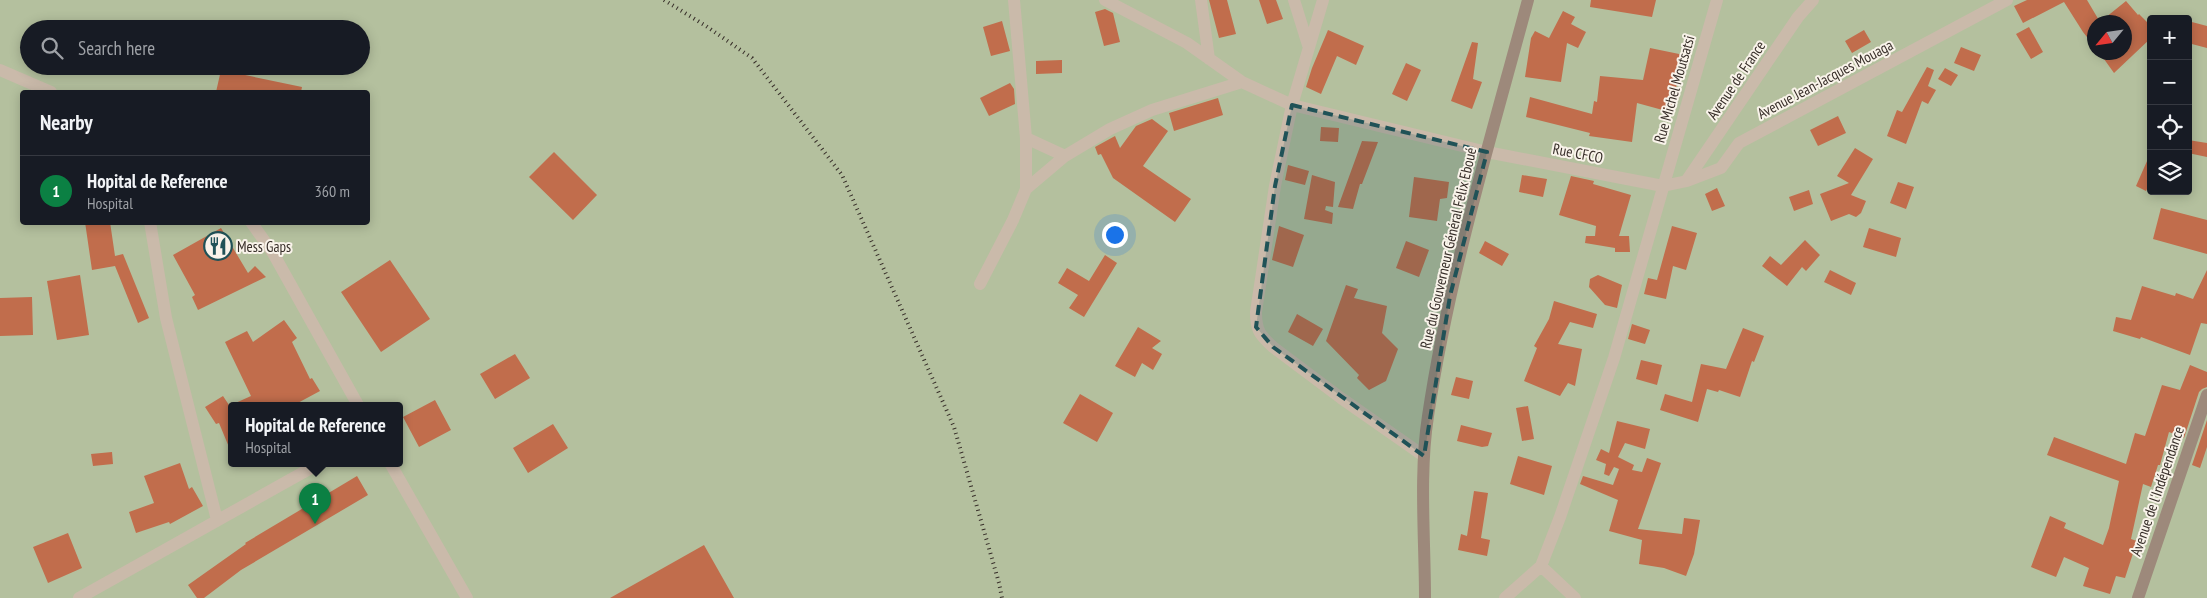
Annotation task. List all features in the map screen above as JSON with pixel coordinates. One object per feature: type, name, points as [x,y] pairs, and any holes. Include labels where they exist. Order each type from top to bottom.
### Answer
[{"type":"main road","name":"Rue du Gouverneur Général Félix Eboué","points":[[1425,598],[1424,456],[1428,417],[1450,296],[1528,0]]},
{"type":"main road","name":"Avenue de l'Indépendance","points":[[2138,598],[2207,395]]},
{"type":"street","points":[[980,284],[1013,220],[1026,189],[1026,138],[1014,0]]},
{"type":"street","name":"Rue CFCO","points":[[1105,0],[1187,43],[1242,82],[1292,105],[1487,152],[1663,186]]},
{"type":"street","points":[[1201,0],[1210,59]]},
{"type":"street","points":[[1294,0],[1308,45]]},
{"type":"street","points":[[1323,0],[1308,45],[1292,105],[1275,186],[1256,312],[1256,327],[1263,338],[1273,347],[1341,398],[1424,456]]},
{"type":"street","name":"Rue Michel Moutsatsi","points":[[1541,566],[1560,517],[1614,358],[1717,0]]},
{"type":"street","points":[[1798,17],[1803,0]]},
{"type":"street","name":"Avenue de France","points":[[1688,180],[1798,17],[1813,0]]},
{"type":"street","name":"Avenue Jean-Jacques Mouaga","points":[[1663,186],[1688,180],[1721,168],[1740,143],[2007,0]]},
{"type":"street","points":[[0,70],[46,90]]},
{"type":"street","points":[[1026,189],[1066,156],[1110,129],[1152,110],[1242,82]]},
{"type":"street","points":[[1026,138],[1066,156]]},
{"type":"street","points":[[150,225],[166,318],[217,520]]},
{"type":"street","points":[[253,225],[273,253],[356,402]]},
{"type":"street","points":[[79,598],[313,467]]},
{"type":"street","points":[[392,467],[467,598]]},
{"type":"street","points":[[1505,598],[1541,566],[1575,598]]},
{"type":"highlighted area","points":[[1292,105],[1487,152],[1450,296],[1424,456],[1273,347],[1256,327],[1275,186]]},
{"type":"green space","points":[[0,0],[2207,0],[2207,598],[0,598]]},
{"type":"building","points":[[1209,0],[1227,0],[1236,34],[1219,38]]},
{"type":"building","points":[[1259,0],[1276,0],[1283,19],[1267,24]]},
{"type":"building","points":[[1591,0],[1656,0],[1652,17],[1590,7]]},
{"type":"building","points":[[2027,0],[2087,0],[2096,15],[2087,15],[2087,37],[2064,2],[2023,23],[2014,6]]},
{"type":"building","points":[[2126,1],[2147,22],[2147,42],[2132,56],[2132,15],[2109,15]]},
{"type":"building","points":[[1105,9],[1113,13],[1120,42],[1104,46],[1095,12]]},
{"type":"building","points":[[1563,11],[1575,17],[1571,24],[1586,32],[1578,48],[1567,43],[1561,82],[1525,77],[1531,38],[1535,31],[1549,38]]},
{"type":"building","points":[[1002,21],[1010,51],[991,56],[983,27]]},
{"type":"building","points":[[2192,22],[2207,26],[2207,48],[2192,44]]},
{"type":"building","points":[[2029,27],[2043,52],[2031,59],[2016,34]]},
{"type":"building","points":[[1328,30],[1364,46],[1356,65],[1337,56],[1321,94],[1306,87]]},
{"type":"building","points":[[1864,30],[1871,42],[1852,53],[1845,41]]},
{"type":"building","points":[[1472,42],[1478,43],[1473,79],[1482,82],[1472,109],[1451,101]]},
{"type":"building","points":[[1961,47],[1981,55],[1974,71],[1954,63]]},
{"type":"building","points":[[1650,48],[1684,55],[1670,112],[1637,103],[1632,142],[1589,136],[1590,133],[1526,117],[1530,97],[1592,114],[1594,101],[1597,102],[1600,76],[1643,80]]},
{"type":"building","points":[[1062,60],[1062,73],[1036,74],[1036,61]]},
{"type":"building","points":[[2105,60],[2128,60],[2114,73]]},
{"type":"building","points":[[1406,63],[1421,70],[1407,101],[1392,94]]},
{"type":"building","points":[[1927,67],[1934,70],[1928,86],[1936,90],[1928,104],[1922,101],[1906,144],[1887,136],[1897,110],[1902,112]]},
{"type":"building","points":[[1945,68],[1958,75],[1951,86],[1938,79]]},
{"type":"building","points":[[220,75],[245,75],[302,87],[301,90],[216,90]]},
{"type":"building","points":[[1010,83],[1014,89],[1015,104],[989,116],[980,98]]},
{"type":"building","points":[[1218,98],[1223,115],[1174,131],[1169,113]]},
{"type":"building","points":[[1838,116],[1846,133],[1818,146],[1810,130]]},
{"type":"building","points":[[1152,119],[1168,131],[1143,166],[1191,199],[1175,222],[1113,178],[1101,154],[1098,155],[1095,147],[1115,136],[1120,148],[1136,126]]},
{"type":"building","points":[[1321,127],[1339,128],[1338,142],[1320,141]]},
{"type":"building","points":[[1362,141],[1378,142],[1362,184],[1360,184],[1353,209],[1338,207]]},
{"type":"building","points":[[2192,141],[2207,143],[2207,157],[2192,154]]},
{"type":"building","points":[[1855,148],[1873,159],[1851,195],[1866,201],[1861,213],[1856,217],[1849,214],[1831,221],[1820,194],[1849,183],[1837,176]]},
{"type":"building","points":[[554,152],[597,195],[573,220],[529,177]]},
{"type":"building","points":[[2147,161],[2147,189],[2146,191],[2136,186]]},
{"type":"building","points":[[1288,165],[1309,171],[1305,185],[1285,180]]},
{"type":"building","points":[[1312,175],[1335,182],[1333,207],[1326,206],[1325,210],[1333,213],[1332,224],[1304,219]]},
{"type":"building","points":[[1522,175],[1547,179],[1543,197],[1519,192]]},
{"type":"building","points":[[1571,176],[1594,181],[1593,184],[1631,195],[1619,236],[1629,236],[1630,252],[1615,252],[1615,248],[1585,243],[1586,236],[1595,236],[1596,226],[1559,215]]},
{"type":"building","points":[[1414,177],[1449,182],[1447,198],[1440,199],[1437,221],[1409,217]]},
{"type":"building","points":[[1898,182],[1914,187],[1906,209],[1890,203]]},
{"type":"building","points":[[1717,188],[1725,206],[1712,211],[1705,194]]},
{"type":"building","points":[[1809,190],[1813,204],[1794,211],[1789,197]]},
{"type":"building","points":[[2161,208],[2207,220],[2207,254],[2153,239]]},
{"type":"building","points":[[85,225],[110,225],[115,256],[123,254],[149,318],[138,323],[115,266],[92,270]]},
{"type":"building","points":[[1279,226],[1304,235],[1293,267],[1272,260]]},
{"type":"building","points":[[1672,226],[1697,233],[1686,270],[1673,266],[1666,299],[1644,294],[1648,278],[1657,280]]},
{"type":"building","points":[[221,228],[248,273],[255,266],[266,277],[198,310],[192,297],[195,295],[173,255]]},
{"type":"building","points":[[1869,228],[1901,238],[1896,257],[1863,247]]},
{"type":"building","points":[[1805,240],[1820,255],[1806,271],[1802,267],[1787,286],[1762,266],[1770,256],[1781,265]]},
{"type":"building","points":[[1406,241],[1429,250],[1419,277],[1396,268]]},
{"type":"building","points":[[1485,241],[1509,254],[1502,266],[1479,253]]},
{"type":"building","points":[[1105,255],[1117,263],[1084,317],[1069,308],[1078,295],[1058,283],[1067,268],[1089,281]]},
{"type":"building","points":[[390,260],[430,319],[381,352],[341,292]]},
{"type":"building","points":[[1830,270],[1856,283],[1851,295],[1824,282]]},
{"type":"building","points":[[2207,270],[2207,324],[2201,323],[2190,355],[2141,337],[2140,339],[2113,331],[2116,317],[2131,320],[2142,286],[2175,296],[2176,293],[2193,299]]},
{"type":"building","points":[[80,275],[89,335],[57,340],[47,281]]},
{"type":"building","points":[[1598,275],[1622,285],[1617,308],[1605,305],[1589,287],[1590,279]]},
{"type":"building","points":[[1346,285],[1358,289],[1354,298],[1387,306],[1382,333],[1398,349],[1386,381],[1369,390],[1357,378],[1359,375],[1326,341]]},
{"type":"building","points":[[32,297],[33,335],[0,336],[0,298]]},
{"type":"building","points":[[1554,301],[1597,314],[1593,328],[1570,322],[1558,344],[1582,349],[1575,386],[1568,383],[1560,396],[1524,381],[1537,348],[1534,346],[1549,319]]},
{"type":"building","points":[[1297,314],[1323,329],[1313,346],[1288,332]]},
{"type":"building","points":[[284,320],[297,338],[292,342],[310,379],[312,378],[320,391],[300,402],[238,402],[251,396],[225,342],[247,331],[253,342]]},
{"type":"building","points":[[1632,324],[1650,330],[1645,344],[1628,339]]},
{"type":"building","points":[[1138,327],[1161,341],[1152,348],[1162,354],[1153,370],[1142,363],[1135,377],[1115,366]]},
{"type":"building","points":[[1743,328],[1764,336],[1754,362],[1752,361],[1740,397],[1719,390],[1718,392],[1707,389],[1698,422],[1660,410],[1665,394],[1692,402],[1701,364],[1726,369]]},
{"type":"building","points":[[515,354],[530,378],[495,399],[480,374]]},
{"type":"building","points":[[1641,360],[1662,365],[1657,385],[1636,379]]},
{"type":"building","points":[[2190,365],[2207,372],[2207,387],[2199,392],[2184,438],[2169,432],[2160,465],[2158,465],[2151,487],[2143,484],[2131,539],[2137,541],[2125,578],[2116,576],[2110,594],[2083,586],[2089,568],[2064,557],[2056,577],[2031,567],[2050,516],[2066,523],[2064,528],[2103,545],[2109,528],[2119,481],[2047,455],[2054,437],[2126,464],[2135,433],[2145,436],[2162,385],[2180,390]]},
{"type":"building","points":[[1456,377],[1473,381],[1469,399],[1451,395]]},
{"type":"building","points":[[1080,394],[1113,413],[1097,442],[1063,423]]},
{"type":"building","points":[[223,396],[228,404],[228,445],[219,423],[216,424],[205,407]]},
{"type":"building","points":[[435,400],[451,430],[419,447],[403,417]]},
{"type":"building","points":[[1528,406],[1534,439],[1522,441],[1516,408]]},
{"type":"building","points":[[2207,420],[2207,447],[2200,468],[2192,465]]},
{"type":"building","points":[[1617,421],[1650,429],[1645,449],[1625,443],[1618,457],[1634,465],[1632,470],[1642,472],[1647,458],[1661,463],[1638,529],[1682,534],[1684,518],[1700,520],[1694,554],[1686,576],[1664,568],[1639,564],[1642,540],[1609,531],[1618,500],[1580,484],[1583,476],[1613,485],[1619,469],[1614,467],[1609,476],[1604,474],[1606,464],[1596,460],[1601,449],[1609,453]]},
{"type":"building","points":[[553,424],[568,448],[528,473],[513,448]]},
{"type":"building","points":[[1461,425],[1492,433],[1488,446],[1482,447],[1457,441]]},
{"type":"building","points":[[112,452],[113,464],[93,466],[91,454]]},
{"type":"building","points":[[1518,456],[1552,466],[1544,495],[1510,484]]},
{"type":"building","points":[[180,463],[189,489],[192,487],[203,506],[170,524],[169,522],[136,533],[129,512],[154,503],[144,476]]},
{"type":"building","points":[[357,476],[368,495],[241,570],[204,598],[197,598],[188,585],[245,543]]},
{"type":"building","points":[[1474,491],[1488,493],[1481,538],[1490,540],[1487,556],[1458,550],[1461,534],[1467,536]]},
{"type":"building","points":[[68,533],[82,568],[48,583],[33,547]]},
{"type":"building","points":[[704,545],[734,598],[610,598]]},
{"type":"railway","points":[[664,0],[752,58],[842,175],[954,427],[1002,598]]},
{"type":"place","name":"Mess Gaps","points":[[218,246]]},
{"type":"place","name":"Hopital de Reference","points":[[315,524]]}]
